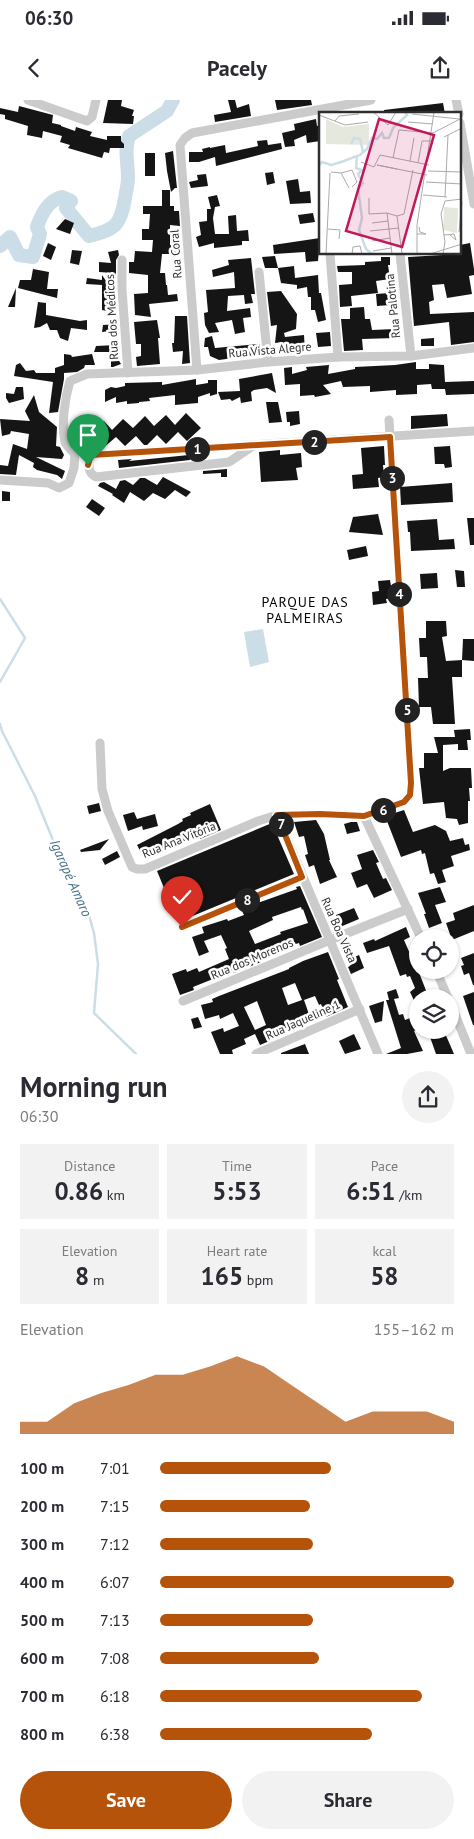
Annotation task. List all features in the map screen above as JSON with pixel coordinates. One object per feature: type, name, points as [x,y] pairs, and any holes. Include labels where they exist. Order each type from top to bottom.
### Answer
[{"type":"street","points":[[28,100],[83,121],[87,121],[92,117],[96,100]]},
{"type":"street","name":"Rua Coral","points":[[197,370],[180,145],[185,138],[192,134],[371,100]]},
{"type":"street","points":[[463,153],[474,204]]},
{"type":"street","points":[[330,255],[338,358]]},
{"type":"street","name":"Rua Palotina","points":[[400,255],[411,356]]},
{"type":"street","name":"Rua dos Médicos","points":[[122,260],[122,294],[128,373]]},
{"type":"street","points":[[259,272],[268,362]]},
{"type":"street","name":"Rua Vista Alegre","points":[[0,480],[48,483],[59,488],[69,483],[74,468],[75,454],[65,443],[64,412],[66,394],[70,382],[87,374],[197,370],[268,362],[411,356],[474,348]]},
{"type":"street","points":[[389,420],[411,783],[410,795],[404,802],[364,816],[417,929]]},
{"type":"street","points":[[253,446],[230,462],[96,477],[91,473],[88,465],[91,455],[474,431]]},
{"type":"street","name":"Rua Ana Vitória","points":[[100,743],[102,789],[108,811],[132,867],[136,870],[145,869],[258,821],[277,815],[364,816]]},
{"type":"street","name":"Rua Boa Vista","points":[[277,815],[378,1054]]},
{"type":"street","points":[[182,927],[302,877]]},
{"type":"street","name":"Rua dos Morenos","points":[[184,1001],[408,909]]},
{"type":"street","name":"Rua Jaqueline 1","points":[[256,1054],[360,1009]]},
{"type":"street","points":[[459,1024],[471,1054]]},
{"type":"shaded area","points":[[263,629],[269,662],[250,667],[244,632]]},
{"type":"building","points":[[108,100],[122,100],[121,106],[134,110],[132,116],[134,116],[133,124],[103,123]]},
{"type":"building","points":[[228,100],[235,100],[237,108],[249,104],[251,116],[215,122],[214,115],[231,112]]},
{"type":"building","points":[[275,100],[311,100],[312,105],[277,110]]},
{"type":"building","points":[[443,103],[445,112],[384,112],[384,110]]},
{"type":"building","points":[[19,106],[53,115],[52,123],[75,131],[76,127],[92,132],[90,136],[107,140],[107,136],[121,136],[124,148],[110,148],[109,153],[104,152],[102,158],[68,148],[70,145],[60,142],[62,136],[43,131],[42,138],[27,135],[28,126],[5,119],[5,115],[0,114],[0,108],[18,112]]},
{"type":"building","points":[[316,119],[317,126],[319,125],[319,141],[307,143],[306,135],[294,140],[295,146],[285,147],[282,133],[295,130],[294,124]]},
{"type":"building","points":[[267,140],[268,145],[281,143],[282,149],[216,166],[215,157],[199,162],[189,162],[189,152],[203,152],[202,149],[225,145],[226,153],[258,146],[257,141]]},
{"type":"building","points":[[173,151],[177,188],[171,192],[165,153]]},
{"type":"building","points":[[145,153],[155,153],[155,176],[145,176]]},
{"type":"building","points":[[273,172],[275,183],[267,185],[265,173]]},
{"type":"building","points":[[206,174],[208,186],[191,188],[189,182],[198,180],[197,175]]},
{"type":"building","points":[[298,179],[300,192],[310,191],[311,203],[290,204],[286,181]]},
{"type":"building","points":[[162,190],[170,190],[170,206],[174,206],[174,211],[179,211],[180,226],[170,225],[170,245],[181,246],[182,254],[162,254],[160,273],[165,273],[168,295],[177,294],[178,301],[149,304],[151,317],[135,315],[134,294],[148,293],[148,275],[129,273],[129,262],[134,262],[135,251],[152,252],[153,240],[142,240],[142,229],[149,229],[150,214],[143,214],[143,206],[162,206]]},
{"type":"building","points":[[217,195],[220,206],[215,207],[213,218],[215,234],[229,234],[228,216],[236,215],[237,231],[248,230],[249,241],[242,241],[242,245],[214,248],[214,243],[199,247],[196,237],[201,235],[199,222],[207,221],[207,209],[211,209],[208,197]]},
{"type":"building","points":[[313,213],[315,222],[300,224],[298,215]]},
{"type":"building","points":[[65,219],[74,223],[70,234],[56,229]]},
{"type":"building","points":[[319,238],[318,261],[306,262],[305,252],[274,254],[273,245]]},
{"type":"building","points":[[48,243],[56,247],[51,260],[43,256]]},
{"type":"building","points":[[470,243],[474,269],[474,275],[469,276],[472,294],[447,298],[444,284],[432,285],[434,300],[429,302],[430,314],[474,312],[474,342],[451,345],[449,322],[414,326],[408,257],[462,255],[462,245]]},
{"type":"building","points":[[72,250],[82,251],[79,265],[70,263]]},
{"type":"building","points":[[118,250],[116,276],[113,273],[99,272],[99,262],[111,263],[108,252]]},
{"type":"building","points":[[275,256],[278,268],[265,268],[262,257]]},
{"type":"building","points":[[381,257],[390,257],[390,265],[388,265],[390,279],[376,281],[378,293],[351,296],[352,306],[340,307],[339,285],[352,284],[352,272],[338,272],[337,266],[365,265],[365,262],[381,261]]},
{"type":"building","points":[[251,258],[255,294],[251,294],[253,303],[245,304],[244,295],[228,296],[227,311],[250,308],[251,317],[243,318],[245,332],[235,334],[232,320],[215,323],[219,332],[209,333],[205,325],[204,313],[208,312],[206,290],[235,288],[234,272],[213,277],[212,270],[229,265],[228,260]]},
{"type":"building","points":[[294,266],[295,278],[318,275],[319,293],[321,293],[326,320],[318,322],[315,310],[311,310],[311,297],[308,297],[307,287],[297,289],[297,285],[281,283],[278,268]]},
{"type":"building","points":[[33,269],[49,272],[47,289],[58,289],[57,298],[18,288],[20,280],[31,280]]},
{"type":"building","points":[[102,275],[106,281],[113,303],[112,312],[102,310],[102,285],[86,284],[87,278],[102,280]]},
{"type":"building","points":[[16,288],[15,307],[8,307]]},
{"type":"building","points":[[281,291],[297,314],[296,329],[284,333],[285,337],[304,335],[305,352],[283,353],[282,342],[275,343],[277,325],[271,326],[267,292]]},
{"type":"building","points":[[390,293],[390,305],[377,306],[376,294]]},
{"type":"building","points":[[38,302],[46,303],[46,315],[80,321],[87,320],[87,330],[71,328],[68,341],[60,338],[57,330],[50,330],[47,323],[34,328]]},
{"type":"building","points":[[364,307],[365,319],[370,319],[372,330],[395,329],[396,338],[362,339],[363,350],[344,351],[341,319],[350,319],[350,308]]},
{"type":"building","points":[[175,316],[187,316],[190,363],[182,364],[183,351],[173,352]]},
{"type":"building","points":[[157,320],[160,338],[158,338],[160,364],[137,366],[136,357],[141,356],[141,344],[136,344],[134,322]]},
{"type":"building","points":[[118,324],[119,330],[102,332],[103,325]]},
{"type":"building","points":[[330,332],[331,346],[318,347],[316,333]]},
{"type":"building","points":[[212,336],[215,348],[260,344],[261,354],[219,360],[210,356],[208,347],[204,347],[205,338]]},
{"type":"building","points":[[434,338],[434,346],[421,346],[421,339]]},
{"type":"building","points":[[116,345],[116,353],[114,353],[121,364],[113,367],[111,367],[111,352],[94,352],[96,346]]},
{"type":"building","points":[[64,354],[71,355],[72,357],[92,354],[95,365],[85,365],[84,368],[77,372],[64,373],[58,412],[49,413],[53,382],[14,376],[16,365],[20,363],[26,371],[34,370],[36,373],[55,373],[55,368],[64,365]]},
{"type":"building","points":[[416,362],[416,369],[429,369],[429,364],[444,365],[445,382],[474,381],[474,394],[446,395],[445,389],[432,389],[431,384],[417,385],[417,394],[396,395],[396,390],[370,392],[370,386],[343,387],[341,381],[323,385],[331,394],[315,397],[314,395],[300,396],[300,384],[285,385],[284,368],[292,367],[292,374],[307,370],[306,367],[329,365],[328,374],[355,369],[355,367]]},
{"type":"building","points":[[272,373],[276,393],[267,388],[251,392],[252,401],[241,403],[240,397],[232,401],[230,399],[221,400],[218,392],[240,391],[239,379]]},
{"type":"building","points":[[196,379],[196,385],[208,383],[208,380],[217,380],[217,394],[210,396],[210,393],[198,397],[198,403],[175,405],[175,395],[149,398],[150,401],[139,403],[127,404],[127,401],[116,403],[116,397],[105,402],[105,390],[111,387],[125,386],[125,383],[162,382],[162,385]]},
{"type":"building","points":[[16,387],[23,387],[24,399],[9,403],[6,393],[14,394]]},
{"type":"building","points":[[34,395],[39,412],[57,427],[56,446],[60,447],[64,455],[62,459],[36,457],[65,471],[62,479],[57,475],[37,470],[33,467],[34,463],[19,455],[16,475],[0,474],[0,465],[8,466],[13,444],[27,449],[29,434],[11,431],[10,434],[2,436],[0,419],[30,421],[25,411]]},
{"type":"building","points":[[266,402],[278,402],[282,422],[269,423]]},
{"type":"building","points":[[299,411],[300,424],[290,426],[290,422],[287,422],[286,412]]},
{"type":"building","points":[[186,413],[201,428],[187,441],[178,432],[166,444],[157,435],[147,445],[144,445],[136,436],[125,446],[116,437],[103,448],[91,434],[104,421],[112,430],[123,419],[133,428],[145,416],[154,426],[166,415],[175,425]]},
{"type":"building","points":[[447,414],[448,426],[411,429],[411,416]]},
{"type":"building","points":[[74,426],[81,427],[77,442],[72,442],[71,440]]},
{"type":"building","points":[[384,446],[384,477],[378,478],[379,487],[353,489],[352,475],[363,474],[361,448]]},
{"type":"building","points":[[450,446],[452,467],[445,468],[444,464],[435,464],[434,447]]},
{"type":"building","points":[[280,450],[280,455],[301,453],[302,467],[296,468],[298,480],[261,482],[259,452]]},
{"type":"building","points":[[189,455],[190,460],[119,468],[118,460],[132,459],[129,461]]},
{"type":"building","points":[[227,469],[227,477],[221,477],[221,473],[203,474],[203,471]]},
{"type":"building","points":[[163,477],[191,492],[186,497],[175,490],[165,499],[153,493],[144,501],[130,492],[124,503],[113,494],[98,486],[104,482],[116,489],[120,481],[125,480],[133,485],[140,478],[145,478],[157,485]]},
{"type":"building","points":[[452,483],[453,502],[401,505],[400,487]]},
{"type":"building","points":[[2,491],[10,492],[10,501],[2,501]]},
{"type":"building","points":[[92,499],[105,508],[99,516],[86,507]]},
{"type":"building","points":[[378,514],[383,535],[349,532],[353,517]]},
{"type":"building","points":[[467,518],[474,518],[474,545],[470,545]]},
{"type":"building","points":[[437,519],[439,540],[454,539],[455,549],[411,551],[410,532],[408,532],[407,521]]},
{"type":"building","points":[[366,546],[368,556],[349,560],[347,550]]},
{"type":"building","points":[[455,570],[464,571],[465,587],[457,587]]},
{"type":"building","points":[[437,573],[438,588],[421,589],[420,574]]},
{"type":"building","points":[[390,580],[393,598],[386,599],[387,603],[373,605],[372,592],[379,591],[378,581]]},
{"type":"building","points":[[426,621],[446,621],[447,636],[442,637],[446,661],[462,660],[462,677],[452,677],[455,724],[433,724],[431,707],[419,707],[418,678],[428,678],[427,657],[420,657],[419,638],[426,638]]},
{"type":"building","points":[[463,639],[474,639],[474,661],[462,660]]},
{"type":"building","points":[[470,729],[471,740],[467,740],[468,750],[458,750],[458,744],[443,745],[443,771],[450,768],[471,768],[472,788],[469,788],[468,823],[459,825],[457,819],[446,818],[444,802],[423,804],[419,768],[424,768],[424,753],[438,753],[434,737],[455,737],[454,730]]},
{"type":"building","points":[[99,803],[101,811],[89,814],[87,806]]},
{"type":"building","points":[[210,804],[221,830],[200,839],[197,829],[185,834],[188,839],[145,860],[137,845],[183,821],[182,819],[191,815],[190,813]]},
{"type":"building","points":[[404,810],[413,832],[435,825],[446,831],[450,841],[463,838],[465,845],[469,844],[470,850],[451,856],[454,866],[442,870],[446,882],[438,884],[434,873],[430,874],[425,853],[422,854],[421,850],[401,857],[385,816]]},
{"type":"building","points":[[134,812],[137,819],[155,814],[158,826],[143,830],[142,826],[128,831],[123,815]]},
{"type":"building","points":[[316,820],[324,834],[329,860],[337,877],[320,884],[314,865],[309,867],[305,855],[308,854],[304,836],[299,837],[294,822]]},
{"type":"building","points":[[357,822],[360,831],[347,834],[344,824]]},
{"type":"building","points":[[272,823],[294,874],[178,922],[157,871]]},
{"type":"building","points":[[109,839],[100,850],[81,852],[80,850]]},
{"type":"building","points":[[373,850],[379,862],[376,863],[383,879],[386,878],[392,890],[374,898],[367,884],[357,888],[351,873],[362,869],[357,855]]},
{"type":"building","points":[[117,851],[120,857],[105,865],[102,859]]},
{"type":"building","points":[[300,886],[322,937],[300,946],[299,943],[286,947],[261,960],[261,962],[193,987],[194,990],[180,995],[172,974],[186,969],[187,972],[197,968],[199,972],[229,959],[225,949],[227,948],[221,935],[204,941],[209,952],[199,956],[192,937],[204,933],[202,927],[244,915],[241,909],[297,889],[296,887]],"holes":[[[301,907],[308,923],[280,932],[281,934],[255,944],[249,931],[273,920],[272,917]]]},
{"type":"building","points":[[440,887],[446,902],[435,905],[442,923],[429,928],[418,893]]},
{"type":"building","points":[[474,905],[474,931],[459,937],[459,929],[448,929],[446,923],[455,920],[453,913]]},
{"type":"building","points":[[354,908],[359,919],[340,927],[336,915]]},
{"type":"building","points":[[406,927],[409,938],[404,940],[409,951],[409,976],[407,977],[406,974],[400,976],[389,946],[367,953],[363,943],[374,939],[375,941]]},
{"type":"building","points":[[328,952],[348,1007],[326,1017],[321,1004],[319,1005],[315,996],[304,1000],[311,1020],[284,1029],[286,1034],[260,1045],[255,1034],[244,1039],[246,1044],[232,1050],[233,1054],[220,1054],[211,1032],[223,1028],[224,1032],[239,1026],[233,1013],[220,1019],[219,1015],[205,1019],[201,1005],[213,1002],[212,999],[289,969],[303,961]],"holes":[[[295,983],[302,1000],[288,1005],[282,988]],[[257,1001],[266,1025],[255,1030],[244,1007]]]},
{"type":"building","points":[[474,953],[473,985],[469,973],[464,975],[461,966],[464,965],[461,958]]},
{"type":"building","points":[[359,955],[364,968],[351,974],[348,960]]},
{"type":"building","points":[[411,979],[422,979],[425,989],[414,989]]},
{"type":"building","points":[[396,989],[399,998],[394,999],[399,1015],[403,1014],[405,1020],[409,1018],[409,1039],[418,1039],[423,1051],[407,1054],[386,1054],[401,1048],[386,1000],[389,1000],[387,992]]},
{"type":"building","points":[[474,992],[474,1025],[473,1025],[463,996]]},
{"type":"building","points":[[384,1001],[382,1021],[375,1023],[369,1006]]},
{"type":"building","points":[[198,1017],[202,1027],[194,1029],[191,1019]]},
{"type":"building","points":[[354,1034],[361,1049],[345,1054],[339,1041]]},
{"type":"building","points":[[431,1039],[447,1039],[454,1054],[436,1054]]},
{"type":"building","points":[[305,1044],[309,1054],[281,1054],[281,1053]]},
{"type":"waterway","points":[[0,246],[10,237],[19,255],[33,257],[40,234],[37,227],[41,218],[49,205],[62,197],[71,201],[66,208],[89,236],[116,225],[123,207],[127,186],[126,152],[129,136],[167,111],[173,100]]},
{"type":"waterway","name":"Igarapé Amaro","points":[[0,599],[25,638],[0,682]]},
{"type":"waterway","name":"Igarapé Amaro","points":[[0,724],[35,796],[61,860],[88,912],[94,933],[98,964],[94,1013],[136,1054]]},
{"type":"district","name":"PARQUE DAS PALMEIRAS","points":[[305,610]]},
{"type":"route","points":[[88,465],[91,455],[390,437],[411,783],[410,795],[397,806],[364,816],[277,815],[302,877],[182,927]]}]
